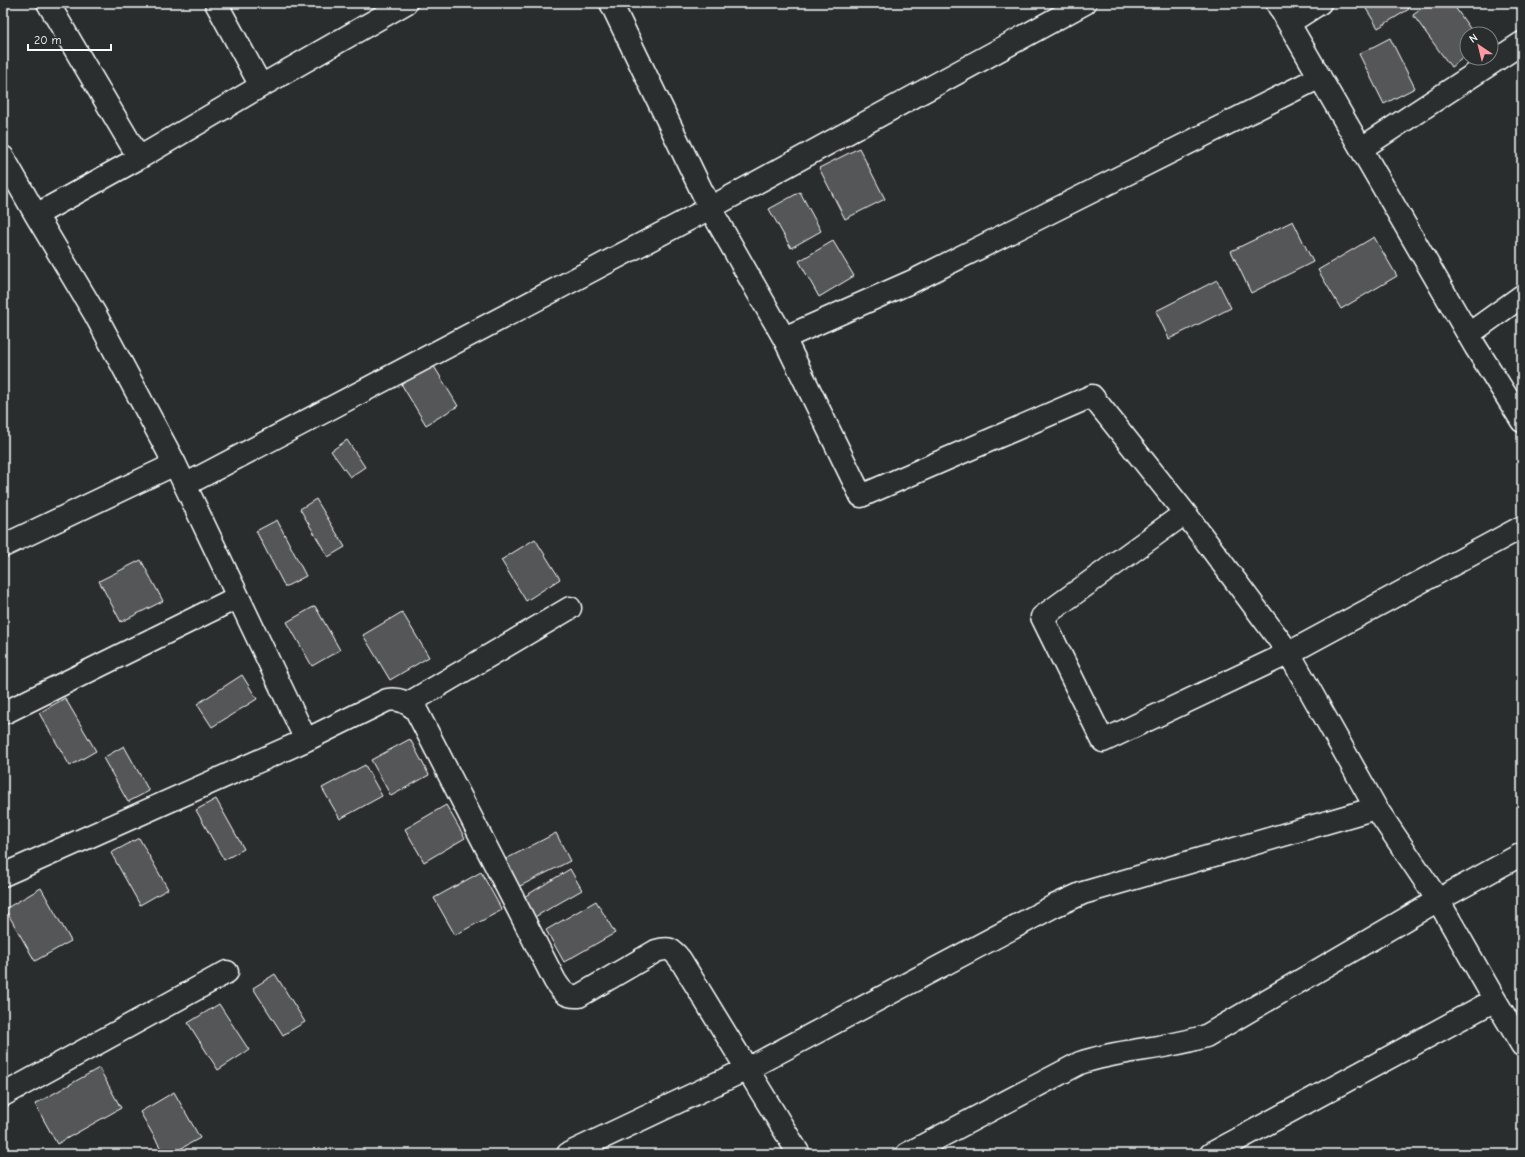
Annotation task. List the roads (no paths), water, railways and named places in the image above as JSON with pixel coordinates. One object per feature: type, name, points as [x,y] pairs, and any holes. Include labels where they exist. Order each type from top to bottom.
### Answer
[{"type":"street","points":[[48,3],[139,158]]},
{"type":"street","points":[[216,3],[261,86]]},
{"type":"street","points":[[611,3],[710,208],[784,338],[861,496],[1092,396],[1185,513],[1289,653],[1376,808],[1438,900],[1522,1045]]},
{"type":"street","points":[[185,485],[710,208],[1085,3]]},
{"type":"street","points":[[1277,3],[1469,334],[1522,421]]},
{"type":"street","points":[[1289,23],[1320,3]]},
{"type":"street","points":[[36,215],[139,158],[397,5]]},
{"type":"street","points":[[1362,148],[1522,43]]},
{"type":"street","points":[[784,338],[913,281],[1320,77]]},
{"type":"street","points":[[3,157],[95,314],[175,464],[306,740]]},
{"type":"street","points":[[1469,334],[1522,296]]},
{"type":"street","points":[[3,546],[175,464]]},
{"type":"street","points":[[1185,513],[1042,617],[1103,741],[1289,653],[1522,527]]},
{"type":"street","points":[[6,712],[238,597]]},
{"type":"street","points":[[409,703],[570,608]]},
{"type":"street","points":[[3,875],[306,740],[387,700],[396,699],[409,703],[416,710],[551,974],[562,991],[570,996],[580,996],[656,951],[664,948],[673,950],[680,958],[799,1154]]},
{"type":"street","points":[[568,1154],[747,1069],[1054,906],[1083,893],[1376,808]]},
{"type":"street","points":[[907,1154],[1080,1064],[1098,1057],[1116,1053],[1170,1046],[1206,1036],[1438,900],[1522,854]]},
{"type":"street","points":[[3,1095],[227,972]]},
{"type":"street","points":[[1212,1154],[1495,1000]]}]
